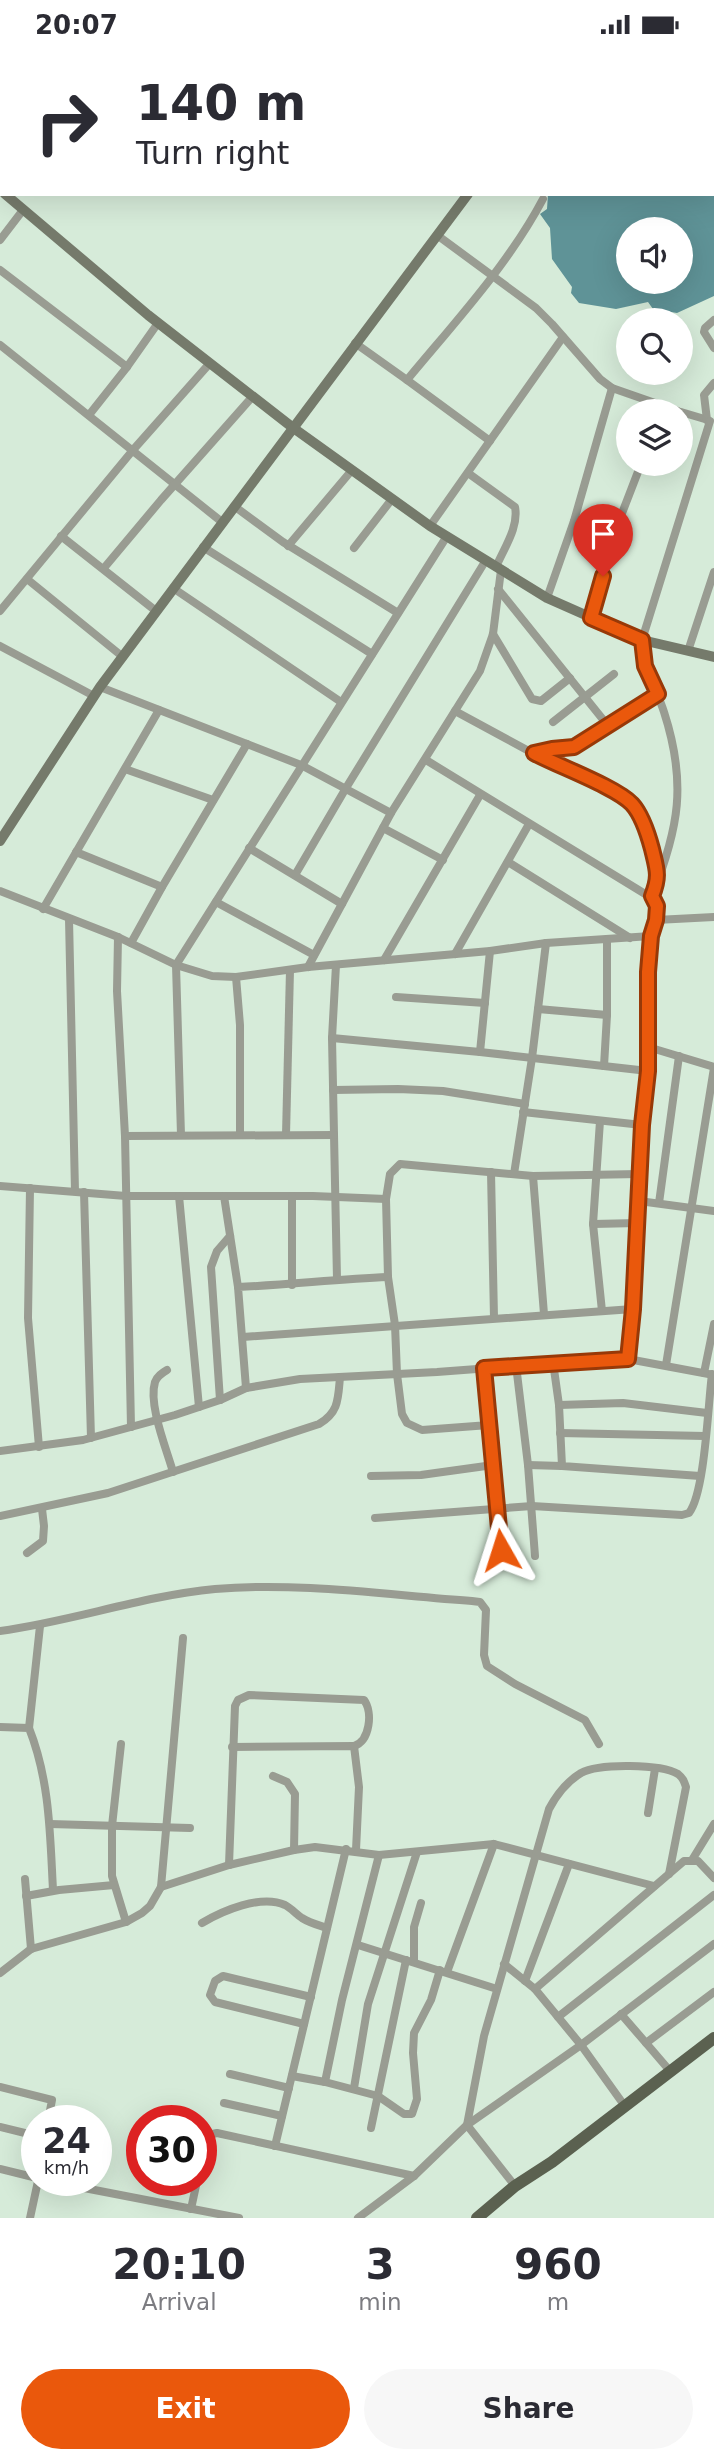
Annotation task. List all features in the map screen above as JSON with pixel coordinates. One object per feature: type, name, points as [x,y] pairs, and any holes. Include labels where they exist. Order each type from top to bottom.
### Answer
[{"type":"main road","points":[[477,2218],[515,2186],[552,2162],[714,2038]]},
{"type":"street","points":[[7,196],[158,323],[292,427],[430,527],[547,598],[642,640],[714,657]]},
{"type":"street","points":[[0,841],[97,692],[466,196]]},
{"type":"street","points":[[407,380],[492,277],[534,217],[543,199]]},
{"type":"street","points":[[0,240],[23,210]]},
{"type":"street","points":[[437,235],[536,309],[588,367],[612,388],[638,399]]},
{"type":"street","points":[[0,269],[127,367]]},
{"type":"street","points":[[714,320],[704,332],[714,348]]},
{"type":"street","points":[[89,415],[158,323]]},
{"type":"street","points":[[430,527],[563,337]]},
{"type":"street","points":[[355,343],[490,441]]},
{"type":"street","points":[[0,345],[222,521]]},
{"type":"street","points":[[0,611],[133,450],[210,363]]},
{"type":"street","points":[[652,896],[674,826],[679,780],[673,740],[658,694],[645,666],[642,640],[710,421],[704,395],[714,383]]},
{"type":"street","points":[[547,598],[574,521],[612,388]]},
{"type":"street","points":[[104,568],[253,396]]},
{"type":"street","points":[[693,416],[710,421]]},
{"type":"street","points":[[288,546],[352,470]]},
{"type":"street","points":[[308,967],[391,813],[480,671],[493,633],[499,568],[517,516],[515,507],[468,473]]},
{"type":"street","points":[[591,618],[614,534],[636,476]]},
{"type":"street","points":[[354,548],[392,499]]},
{"type":"street","points":[[234,506],[288,546],[398,613]]},
{"type":"street","points":[[574,521],[614,534]]},
{"type":"street","points":[[61,536],[156,611]]},
{"type":"street","points":[[181,1135],[177,965],[447,536]]},
{"type":"street","points":[[204,547],[372,654]]},
{"type":"street","points":[[295,875],[345,788],[485,560]]},
{"type":"street","points":[[688,651],[714,572]]},
{"type":"street","points":[[27,579],[123,657]]},
{"type":"street","points":[[173,588],[341,702]]},
{"type":"street","points":[[498,589],[609,727]]},
{"type":"street","points":[[493,633],[532,699],[541,701],[570,678]]},
{"type":"street","points":[[0,646],[97,692],[159,710],[301,765],[391,813]]},
{"type":"street","points":[[553,722],[614,674]]},
{"type":"street","points":[[534,753],[574,747],[658,694]]},
{"type":"street","points":[[43,909],[159,710]]},
{"type":"street","points":[[456,711],[617,794],[631,804],[649,840],[659,878]]},
{"type":"street","points":[[131,943],[247,744]]},
{"type":"street","points":[[426,760],[652,896],[657,906],[651,936],[648,1071],[642,1125],[628,1359]]},
{"type":"street","points":[[125,769],[213,800]]},
{"type":"street","points":[[384,960],[481,795]]},
{"type":"street","points":[[455,954],[529,824]]},
{"type":"street","points":[[383,828],[443,860]]},
{"type":"street","points":[[250,848],[342,904]]},
{"type":"street","points":[[76,852],[162,887]]},
{"type":"street","points":[[508,862],[631,939]]},
{"type":"street","points":[[0,891],[118,937],[177,965],[212,976],[236,977],[546,943],[651,936]]},
{"type":"street","points":[[216,902],[314,955]]},
{"type":"street","points":[[656,920],[714,917]]},
{"type":"street","points":[[69,919],[91,1438]]},
{"type":"street","points":[[118,937],[117,991],[125,1136],[131,1427]]},
{"type":"street","points":[[604,1066],[607,940]]},
{"type":"street","points":[[513,1174],[532,1058],[546,943]]},
{"type":"street","points":[[480,1052],[489,951]]},
{"type":"street","points":[[336,964],[332,1038],[337,1279]]},
{"type":"street","points":[[286,1135],[290,970]]},
{"type":"street","points":[[236,977],[240,1025],[240,1135]]},
{"type":"street","points":[[396,997],[485,1003]]},
{"type":"street","points":[[538,1009],[607,1015]]},
{"type":"street","points":[[332,1038],[648,1071]]},
{"type":"street","points":[[648,1047],[714,1067],[666,1365]]},
{"type":"street","points":[[659,1203],[680,1056]]},
{"type":"street","points":[[333,1090],[443,1091],[600,1121],[642,1125]]},
{"type":"street","points":[[600,1121],[593,1224],[602,1311]]},
{"type":"street","points":[[125,1136],[334,1135]]},
{"type":"street","points":[[489,1425],[422,1430],[407,1423],[402,1414],[388,1277],[386,1199],[390,1174],[400,1164],[533,1176],[639,1174]]},
{"type":"street","points":[[491,1173],[494,1318]]},
{"type":"street","points":[[533,1176],[544,1314]]},
{"type":"street","points":[[0,1186],[126,1196],[386,1199]]},
{"type":"street","points":[[30,1188],[28,1318],[39,1447]]},
{"type":"street","points":[[179,1196],[199,1407]]},
{"type":"street","points":[[224,1196],[238,1287],[246,1388]]},
{"type":"street","points":[[292,1196],[292,1285]]},
{"type":"street","points":[[639,1201],[714,1210]]},
{"type":"street","points":[[593,1224],[638,1223]]},
{"type":"street","points":[[220,1400],[211,1267],[217,1251],[230,1236]]},
{"type":"street","points":[[238,1287],[388,1277]]},
{"type":"street","points":[[243,1338],[633,1309]]},
{"type":"street","points":[[375,1518],[532,1506],[682,1515],[689,1513],[693,1508],[700,1476],[714,1324]]},
{"type":"street","points":[[0,1451],[91,1438],[199,1407],[246,1388],[300,1379],[628,1359],[710,1374]]},
{"type":"street","points":[[553,1362],[559,1405],[562,1466]]},
{"type":"street","points":[[516,1365],[535,1556]]},
{"type":"street","points":[[484,1368],[501,1550]]},
{"type":"street","points":[[167,1370],[158,1376],[154,1388],[158,1420],[173,1472]]},
{"type":"street","points":[[0,1516],[108,1493],[319,1425],[329,1418],[335,1409],[340,1377]]},
{"type":"street","points":[[559,1405],[623,1403],[707,1413]]},
{"type":"street","points":[[560,1433],[705,1436]]},
{"type":"street","points":[[372,1476],[421,1475],[493,1465]]},
{"type":"street","points":[[528,1465],[700,1476]]},
{"type":"street","points":[[27,1553],[43,1541],[41,1509]]},
{"type":"street","points":[[0,1631],[40,1626],[141,1600],[215,1589],[282,1587],[480,1602],[486,1610],[484,1655],[487,1666],[515,1684],[586,1720],[599,1744]]},
{"type":"street","points":[[40,1626],[29,1728],[40,1755],[47,1790],[53,1891]]},
{"type":"street","points":[[0,1973],[31,1949],[126,1922],[150,1906],[160,1887],[183,1638]]},
{"type":"street","points":[[229,1865],[232,1747],[235,1706],[238,1700],[249,1695],[364,1700],[368,1709],[366,1737],[354,1746],[232,1747]]},
{"type":"street","points":[[0,1727],[29,1728]]},
{"type":"street","points":[[121,1744],[112,1826],[114,1885],[126,1922]]},
{"type":"street","points":[[275,2146],[327,1928],[351,1850],[359,1787],[354,1746]]},
{"type":"street","points":[[515,2186],[467,2125],[484,2036],[549,1809],[557,1793],[582,1773],[608,1766],[655,1769],[679,1775],[684,1780],[685,1787],[668,1874]]},
{"type":"street","points":[[648,1813],[655,1769]]},
{"type":"street","points":[[273,1776],[287,1782],[295,1794],[295,1850]]},
{"type":"street","points":[[692,1860],[714,1823]]},
{"type":"street","points":[[50,1824],[190,1828]]},
{"type":"street","points":[[160,1887],[229,1865],[315,1847],[379,1855],[494,1844],[654,1886]]},
{"type":"street","points":[[292,2075],[354,2088],[377,2096],[404,2114],[408,2115],[414,2111],[417,2099],[414,2033],[444,1971],[494,1844]]},
{"type":"street","points":[[354,2088],[368,2004],[417,1851]]},
{"type":"street","points":[[325,2081],[342,2000],[379,1855]]},
{"type":"street","points":[[535,1989],[684,1861],[692,1860],[704,1866],[713,1876]]},
{"type":"street","points":[[524,1981],[569,1864]]},
{"type":"street","points":[[25,1879],[31,1949]]},
{"type":"street","points":[[26,1896],[114,1885]]},
{"type":"street","points":[[558,2017],[714,1895]]},
{"type":"street","points":[[202,1923],[237,1906],[277,1903],[308,1921],[327,1928]]},
{"type":"street","points":[[371,2129],[421,1903]]},
{"type":"street","points":[[358,2218],[414,2176],[467,2125],[581,2045],[714,1944]]},
{"type":"street","points":[[358,1945],[497,1989]]},
{"type":"street","points":[[504,1964],[535,1989],[581,2045],[624,2105]]},
{"type":"street","points":[[304,2024],[215,2001],[211,1995],[215,1981],[223,1976],[311,1997]]},
{"type":"street","points":[[646,2043],[714,1992]]},
{"type":"street","points":[[621,2014],[670,2071]]},
{"type":"street","points":[[230,2074],[289,2088]]},
{"type":"street","points":[[0,2087],[51,2100],[50,2105]]},
{"type":"street","points":[[224,2103],[282,2116]]},
{"type":"street","points":[[0,2127],[21,2132]]},
{"type":"street","points":[[217,2134],[414,2176]]},
{"type":"street","points":[[0,2169],[21,2175]]},
{"type":"street","points":[[112,2193],[239,2218]]},
{"type":"street","points":[[30,2218],[34,2196]]},
{"type":"street","points":[[185,2218],[193,2196]]},
{"type":"water","points":[[548,196],[714,196],[714,296],[688,308],[652,308],[648,302],[616,309],[579,303],[571,293],[572,287],[552,259],[550,228],[540,214],[547,209]]},
{"type":"route","points":[[501,1550],[484,1368],[628,1359],[642,1125],[648,1071],[648,972],[657,906],[652,896],[659,878],[649,840],[631,804],[617,794],[534,753],[574,747],[586,742],[658,694],[642,656],[642,640],[591,618],[603,576]]}]
